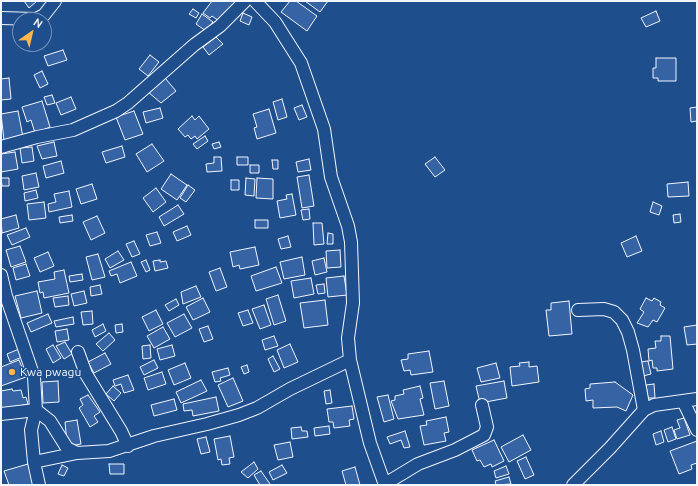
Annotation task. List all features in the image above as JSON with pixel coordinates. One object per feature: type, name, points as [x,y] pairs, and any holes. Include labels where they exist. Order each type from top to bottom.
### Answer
[{"type":"street","points":[[1,18],[36,19],[44,15],[55,1]]},
{"type":"street","points":[[1,147],[37,137],[73,130],[116,111],[128,103],[194,45],[220,26],[245,1]]},
{"type":"street","points":[[255,1],[275,22],[301,63],[324,129],[331,177],[352,242],[353,303],[348,338],[350,360],[370,443],[385,485],[418,464],[460,448],[484,435],[487,427],[482,405]]},
{"type":"street","points":[[1,275],[6,296],[34,377],[36,410],[31,430],[34,462],[40,485]]},
{"type":"street","points":[[578,310],[604,309],[614,312],[622,320],[628,332],[633,350],[644,410]]},
{"type":"street","points":[[78,352],[86,374],[121,431],[128,446]]},
{"type":"street","points":[[34,462],[77,453],[109,451],[128,446],[154,436],[207,424],[257,408],[306,381],[350,360]]},
{"type":"street","points":[[572,485],[610,448],[644,410],[654,405],[697,399]]},
{"type":"street","points":[[683,401],[697,430]]},
{"type":"street","points":[[1,414],[36,410],[50,421],[67,448],[77,453]]},
{"type":"building","points":[[24,1],[37,1],[29,8]]},
{"type":"building","points":[[212,1],[233,1],[236,3],[222,23],[212,16],[210,18],[203,13]]},
{"type":"building","points":[[290,1],[296,1],[317,16],[307,31],[281,12]]},
{"type":"building","points":[[305,1],[328,1],[320,12]]},
{"type":"building","points":[[193,9],[199,13],[196,18],[189,14]]},
{"type":"building","points":[[656,11],[660,21],[646,27],[641,18]]},
{"type":"building","points":[[243,13],[252,17],[249,25],[240,21]]},
{"type":"building","points":[[202,14],[213,22],[206,31],[196,24]]},
{"type":"building","points":[[216,37],[223,44],[209,55],[203,47]]},
{"type":"building","points":[[63,50],[67,60],[48,66],[44,56]]},
{"type":"building","points":[[150,55],[159,62],[148,76],[139,69]]},
{"type":"building","points":[[656,58],[676,58],[676,81],[658,81],[658,78],[653,78],[653,68],[656,68]]},
{"type":"building","points":[[42,71],[48,84],[40,88],[34,75]]},
{"type":"building","points":[[9,78],[11,99],[1,100],[1,79]]},
{"type":"building","points":[[165,78],[176,91],[161,103],[148,92]]},
{"type":"building","points":[[52,95],[55,103],[47,105],[44,97]]},
{"type":"building","points":[[71,97],[76,109],[61,115],[56,103]]},
{"type":"building","points":[[282,99],[287,117],[278,120],[273,102]]},
{"type":"building","points":[[42,101],[50,127],[35,133],[31,120],[27,122],[22,107]]},
{"type":"building","points":[[302,105],[307,117],[299,120],[294,108]]},
{"type":"building","points":[[697,107],[697,121],[691,122],[690,108]]},
{"type":"building","points":[[160,108],[163,118],[146,123],[143,112]]},
{"type":"building","points":[[269,109],[276,133],[257,139],[254,128],[257,127],[253,114]]},
{"type":"building","points":[[18,111],[23,137],[4,140],[1,114]]},
{"type":"building","points":[[134,111],[143,134],[125,140],[116,117]]},
{"type":"building","points":[[192,116],[195,120],[199,116],[209,129],[197,139],[195,136],[191,139],[188,135],[185,137],[178,129]]},
{"type":"building","points":[[205,136],[208,141],[197,149],[193,144]]},
{"type":"building","points":[[54,142],[57,156],[42,159],[37,146]]},
{"type":"building","points":[[219,142],[221,147],[214,149],[212,144]]},
{"type":"building","points":[[152,144],[164,161],[147,172],[136,154]]},
{"type":"building","points":[[122,146],[125,157],[106,163],[102,152]]},
{"type":"building","points":[[32,147],[34,161],[22,163],[20,148]]},
{"type":"building","points":[[15,152],[18,169],[1,172],[1,154]]},
{"type":"building","points":[[214,157],[221,157],[222,171],[207,172],[206,164],[214,163]]},
{"type":"building","points":[[237,157],[248,157],[248,165],[237,165]]},
{"type":"building","points":[[435,157],[445,170],[435,177],[425,164]]},
{"type":"building","points":[[309,159],[311,170],[298,172],[296,162]]},
{"type":"building","points":[[272,160],[278,160],[278,169],[273,169]]},
{"type":"building","points":[[61,161],[64,173],[46,178],[43,166]]},
{"type":"building","points":[[250,165],[259,165],[259,173],[250,173]]},
{"type":"building","points":[[36,173],[39,187],[24,190],[22,176]]},
{"type":"building","points":[[171,174],[187,185],[177,200],[161,189]]},
{"type":"building","points":[[309,175],[314,206],[302,208],[297,177]]},
{"type":"building","points":[[1,178],[9,178],[9,186],[2,186]]},
{"type":"building","points":[[246,178],[255,179],[254,196],[245,195]]},
{"type":"building","points":[[257,178],[273,179],[273,199],[256,198]]},
{"type":"building","points":[[231,180],[239,180],[239,190],[231,190]]},
{"type":"building","points":[[688,182],[689,196],[668,197],[667,184]]},
{"type":"building","points":[[92,184],[97,199],[81,204],[76,189]]},
{"type":"building","points":[[188,185],[195,190],[186,202],[180,198]]},
{"type":"building","points":[[156,188],[166,202],[153,212],[143,198]]},
{"type":"building","points":[[36,190],[38,198],[25,201],[24,193]]},
{"type":"building","points":[[69,191],[72,207],[49,212],[48,204],[56,202],[54,194]]},
{"type":"building","points":[[292,194],[296,215],[280,218],[277,201],[287,199],[286,195]]},
{"type":"building","points":[[44,202],[46,218],[29,220],[27,204]]},
{"type":"building","points":[[653,202],[662,206],[659,215],[650,212]]},
{"type":"building","points":[[178,205],[184,214],[164,226],[159,217]]},
{"type":"building","points":[[309,209],[310,219],[303,220],[301,210]]},
{"type":"building","points":[[680,214],[681,222],[674,223],[673,215]]},
{"type":"building","points":[[16,215],[19,228],[2,233],[1,219]]},
{"type":"building","points":[[72,215],[73,221],[60,223],[59,217]]},
{"type":"building","points":[[97,216],[105,233],[91,240],[83,222]]},
{"type":"building","points":[[255,220],[268,220],[268,228],[255,228]]},
{"type":"building","points":[[313,223],[322,223],[324,244],[314,245]]},
{"type":"building","points":[[187,226],[191,235],[177,241],[173,232]]},
{"type":"building","points":[[26,228],[30,237],[12,245],[7,235]]},
{"type":"building","points":[[157,232],[161,243],[150,246],[146,235]]},
{"type":"building","points":[[328,233],[333,234],[333,244],[327,244]]},
{"type":"building","points":[[288,236],[291,247],[281,249],[278,239]]},
{"type":"building","points":[[636,236],[642,251],[627,257],[621,243]]},
{"type":"building","points":[[134,241],[140,254],[132,257],[126,244]]},
{"type":"building","points":[[20,246],[26,262],[11,267],[6,250]]},
{"type":"building","points":[[255,247],[259,265],[240,269],[239,265],[233,267],[230,252]]},
{"type":"building","points":[[340,250],[341,267],[327,268],[326,251]]},
{"type":"building","points":[[118,251],[124,260],[110,268],[105,259]]},
{"type":"building","points":[[48,252],[54,266],[40,272],[34,258]]},
{"type":"building","points":[[98,254],[105,277],[92,280],[86,257]]},
{"type":"building","points":[[302,257],[305,275],[284,279],[280,262]]},
{"type":"building","points":[[324,258],[327,272],[315,275],[312,261]]},
{"type":"building","points":[[146,260],[150,270],[146,272],[141,262]]},
{"type":"building","points":[[160,260],[160,262],[166,261],[168,268],[155,271],[153,261]]},
{"type":"building","points":[[131,262],[137,276],[120,283],[117,274],[111,276],[109,271]]},
{"type":"building","points":[[26,264],[30,276],[16,280],[13,268]]},
{"type":"building","points":[[276,267],[282,283],[256,291],[251,276]]},
{"type":"building","points":[[220,268],[227,287],[216,291],[209,272]]},
{"type":"building","points":[[64,270],[69,293],[44,298],[43,292],[40,293],[38,282],[55,279],[54,272]]},
{"type":"building","points":[[82,274],[83,280],[70,282],[69,276]]},
{"type":"building","points":[[344,276],[347,295],[328,297],[326,278]]},
{"type":"building","points":[[311,278],[314,294],[294,298],[291,281]]},
{"type":"building","points":[[324,284],[325,293],[318,294],[316,285]]},
{"type":"building","points":[[100,285],[102,294],[91,296],[90,287]]},
{"type":"building","points":[[196,286],[201,297],[183,304],[181,292]]},
{"type":"building","points":[[37,291],[42,313],[21,318],[15,296]]},
{"type":"building","points":[[84,291],[87,303],[74,306],[71,294]]},
{"type":"building","points":[[278,295],[286,321],[274,325],[266,299]]},
{"type":"building","points":[[68,296],[69,305],[55,307],[53,298]]},
{"type":"building","points":[[203,298],[210,312],[193,320],[186,307]]},
{"type":"building","points":[[646,298],[652,301],[654,298],[661,302],[660,305],[665,308],[657,322],[653,320],[648,327],[637,323],[644,312],[640,309]]},
{"type":"building","points":[[176,299],[179,305],[169,311],[165,305]]},
{"type":"building","points":[[325,300],[328,325],[304,328],[300,303]]},
{"type":"building","points":[[569,301],[572,334],[549,336],[546,310],[551,310],[551,303]]},
{"type":"building","points":[[264,305],[271,325],[260,329],[252,309]]},
{"type":"building","points":[[156,310],[163,324],[149,331],[142,317]]},
{"type":"building","points":[[248,310],[253,323],[243,326],[238,313]]},
{"type":"building","points":[[92,311],[93,324],[83,325],[81,312]]},
{"type":"building","points":[[48,314],[52,323],[31,332],[27,323]]},
{"type":"building","points":[[184,314],[192,328],[175,337],[167,323]]},
{"type":"building","points":[[73,317],[74,324],[56,327],[54,321]]},
{"type":"building","points":[[103,324],[106,331],[95,337],[92,330]]},
{"type":"building","points":[[122,324],[123,332],[116,333],[115,325]]},
{"type":"building","points":[[697,325],[697,344],[687,345],[684,327]]},
{"type":"building","points":[[208,326],[213,339],[204,342],[199,329]]},
{"type":"building","points":[[163,327],[170,339],[154,348],[147,336]]},
{"type":"building","points":[[67,329],[69,340],[57,342],[55,331]]},
{"type":"building","points":[[109,333],[115,340],[103,351],[96,344]]},
{"type":"building","points":[[274,336],[278,346],[265,350],[262,340]]},
{"type":"building","points":[[661,336],[670,336],[673,369],[657,371],[657,368],[653,368],[652,360],[649,361],[648,349],[656,348],[655,341],[661,341]]},
{"type":"building","points":[[65,342],[72,354],[64,359],[56,346]]},
{"type":"building","points":[[290,344],[298,362],[284,368],[277,350]]},
{"type":"building","points":[[53,345],[61,358],[53,363],[46,349]]},
{"type":"building","points":[[150,345],[151,358],[143,359],[142,346]]},
{"type":"building","points":[[172,345],[175,356],[160,360],[157,349]]},
{"type":"building","points":[[19,349],[22,357],[10,362],[7,354]]},
{"type":"building","points":[[429,351],[433,372],[411,375],[410,370],[404,371],[401,360],[408,359],[408,354]]},
{"type":"building","points":[[105,353],[111,364],[94,373],[88,362]]},
{"type":"building","points":[[273,356],[280,369],[274,372],[268,359]]},
{"type":"building","name":"Kwa pwagu","points":[[19,360],[26,377],[1,386],[1,367]]},
{"type":"building","points":[[154,360],[158,368],[144,375],[140,367]]},
{"type":"building","points":[[648,361],[651,374],[643,376],[640,362]]},
{"type":"building","points":[[529,362],[529,367],[537,366],[539,382],[512,386],[510,367],[520,366],[519,363]]},
{"type":"building","points":[[185,363],[191,378],[174,385],[168,370]]},
{"type":"building","points":[[496,363],[500,378],[481,382],[477,368]]},
{"type":"building","points":[[247,365],[249,372],[244,374],[241,367]]},
{"type":"building","points":[[228,368],[230,375],[220,378],[221,381],[215,382],[212,372]]},
{"type":"building","points":[[162,372],[166,384],[148,390],[144,378]]},
{"type":"building","points":[[128,375],[134,390],[124,393],[121,384],[115,386],[113,380]]},
{"type":"building","points":[[233,378],[243,401],[228,407],[218,385]]},
{"type":"building","points":[[201,380],[207,391],[181,403],[176,392]]},
{"type":"building","points":[[58,381],[59,402],[43,403],[42,382]]},
{"type":"building","points":[[444,381],[449,406],[435,409],[430,383]]},
{"type":"building","points":[[504,381],[507,398],[480,403],[476,386]]},
{"type":"building","points":[[615,382],[633,395],[626,411],[617,407],[593,408],[593,400],[586,401],[585,389],[590,388],[590,384]]},
{"type":"building","points":[[654,384],[655,398],[648,398],[646,385]]},
{"type":"building","points":[[113,386],[121,393],[114,401],[106,394]]},
{"type":"building","points":[[420,386],[423,398],[420,399],[424,415],[398,419],[391,401],[395,400],[395,396],[404,394],[403,390]]},
{"type":"building","points":[[12,389],[13,391],[21,390],[23,398],[26,397],[28,404],[1,410],[1,391]]},
{"type":"building","points":[[330,390],[332,403],[326,404],[324,391]]},
{"type":"building","points":[[88,395],[100,412],[94,416],[98,422],[90,427],[79,408],[83,405],[80,399]]},
{"type":"building","points":[[388,395],[394,419],[384,422],[377,397]]},
{"type":"building","points":[[216,397],[219,411],[193,416],[192,410],[184,411],[183,404]]},
{"type":"building","points":[[174,399],[177,410],[154,416],[151,405]]},
{"type":"building","points":[[352,406],[354,419],[349,420],[350,426],[334,428],[333,422],[329,422],[327,409]]},
{"type":"building","points":[[446,417],[449,432],[444,433],[446,441],[424,445],[420,426],[427,425],[426,421]]},
{"type":"building","points":[[684,418],[690,435],[677,439],[674,430],[680,428],[677,420]]},
{"type":"building","points":[[77,420],[81,444],[70,446],[67,443],[65,422]]},
{"type":"building","points":[[329,426],[330,434],[315,436],[314,428]]},
{"type":"building","points":[[301,427],[302,431],[307,431],[308,437],[292,439],[291,428]]},
{"type":"building","points":[[672,427],[676,439],[668,442],[664,430]]},
{"type":"building","points":[[405,431],[410,447],[404,448],[401,440],[390,444],[387,437]]},
{"type":"building","points":[[661,431],[664,442],[656,445],[653,434]]},
{"type":"building","points":[[523,435],[531,450],[509,462],[501,447]]},
{"type":"building","points":[[230,436],[234,457],[229,458],[230,464],[222,465],[221,459],[218,460],[214,439]]},
{"type":"building","points":[[206,437],[210,452],[201,454],[197,439]]},
{"type":"building","points":[[494,440],[504,461],[492,467],[491,464],[484,467],[480,460],[477,461],[472,450]]},
{"type":"building","points":[[697,441],[697,463],[691,465],[692,469],[679,474],[670,451]]},
{"type":"building","points":[[290,442],[293,457],[278,460],[274,445]]},
{"type":"building","points":[[526,457],[534,475],[525,479],[517,461]]},
{"type":"building","points":[[254,462],[258,469],[248,478],[241,472]]},
{"type":"building","points":[[28,464],[34,485],[9,485],[4,471]]},
{"type":"building","points":[[109,464],[124,464],[124,474],[110,474]]},
{"type":"building","points":[[62,465],[68,468],[64,476],[58,474]]},
{"type":"building","points":[[282,465],[287,473],[273,480],[269,472]]},
{"type":"building","points":[[506,466],[509,474],[496,478],[494,471]]},
{"type":"building","points":[[355,467],[360,485],[346,485],[342,471]]},
{"type":"building","points":[[261,471],[270,484],[260,485],[254,475]]},
{"type":"building","points":[[509,477],[511,484],[496,485],[495,481]]},
{"type":"place","name":"Kwa pwagu","points":[[12,372]]}]
